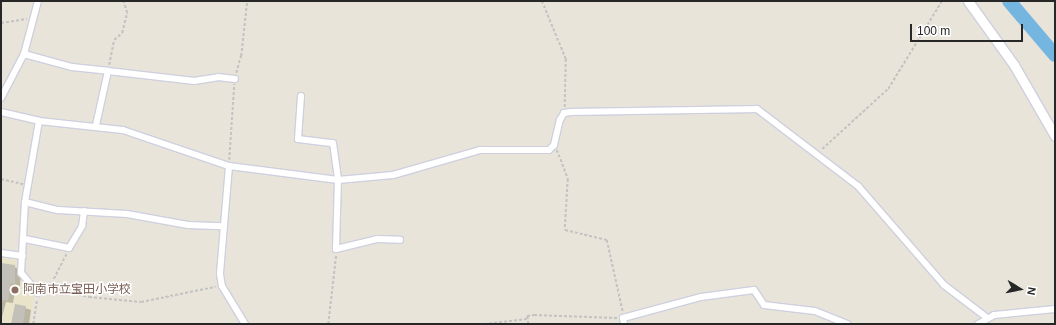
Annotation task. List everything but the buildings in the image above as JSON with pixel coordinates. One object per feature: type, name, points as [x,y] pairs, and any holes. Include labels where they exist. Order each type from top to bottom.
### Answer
[{"type":"street","points":[[1,98],[24,54],[35,19],[38,1]]},
{"type":"street","points":[[968,1],[1014,65],[1055,136]]},
{"type":"street","points":[[24,54],[72,67],[194,81],[218,77],[234,80]]},
{"type":"street","points":[[96,125],[108,71]]},
{"type":"street","points":[[301,96],[298,139],[333,143],[338,180],[336,249],[377,239],[400,240]]},
{"type":"street","points":[[1,112],[39,121],[96,125],[123,130],[229,166],[338,180],[393,175],[480,150],[553,148],[564,113],[757,109],[858,186],[944,285],[986,317]]},
{"type":"street","points":[[38,293],[21,273],[25,238],[25,202],[39,121]]},
{"type":"street","points":[[229,166],[223,226],[222,286],[245,324]]},
{"type":"street","points":[[25,202],[58,210],[84,211],[164,219],[188,225],[223,226]]},
{"type":"street","points":[[25,238],[69,248],[82,226],[84,211]]},
{"type":"street","points":[[1,253],[23,256]]},
{"type":"street","points":[[624,321],[701,297],[754,290],[764,305],[815,310],[847,324]]},
{"type":"street","points":[[978,324],[986,317],[1055,309]]},
{"type":"path","points":[[108,71],[114,40],[122,33],[127,14],[123,1]]},
{"type":"path","points":[[542,1],[566,59],[564,113]]},
{"type":"path","points":[[818,154],[840,129],[851,125],[888,89],[942,1]]},
{"type":"path","points":[[1,23],[35,19]]},
{"type":"path","points":[[528,324],[527,316],[534,315],[624,321],[607,240],[565,230],[568,179],[559,151],[553,148]]},
{"type":"path","points":[[1,179],[28,185]]},
{"type":"path","points":[[33,324],[38,293],[48,288],[69,248]]},
{"type":"path","points":[[328,324],[336,249]]},
{"type":"path","points":[[48,288],[88,297],[141,302],[222,286]]},
{"type":"path","points":[[484,324],[528,319]]},
{"type":"shaded area","name":"阿南市立宝田小学校","points":[[1,258],[18,260],[22,285],[34,294],[30,324],[1,324]]},
{"type":"waterway","points":[[1009,1],[1055,55]]},
{"type":"place","name":"阿南市立宝田小学校","points":[[15,290]]}]
